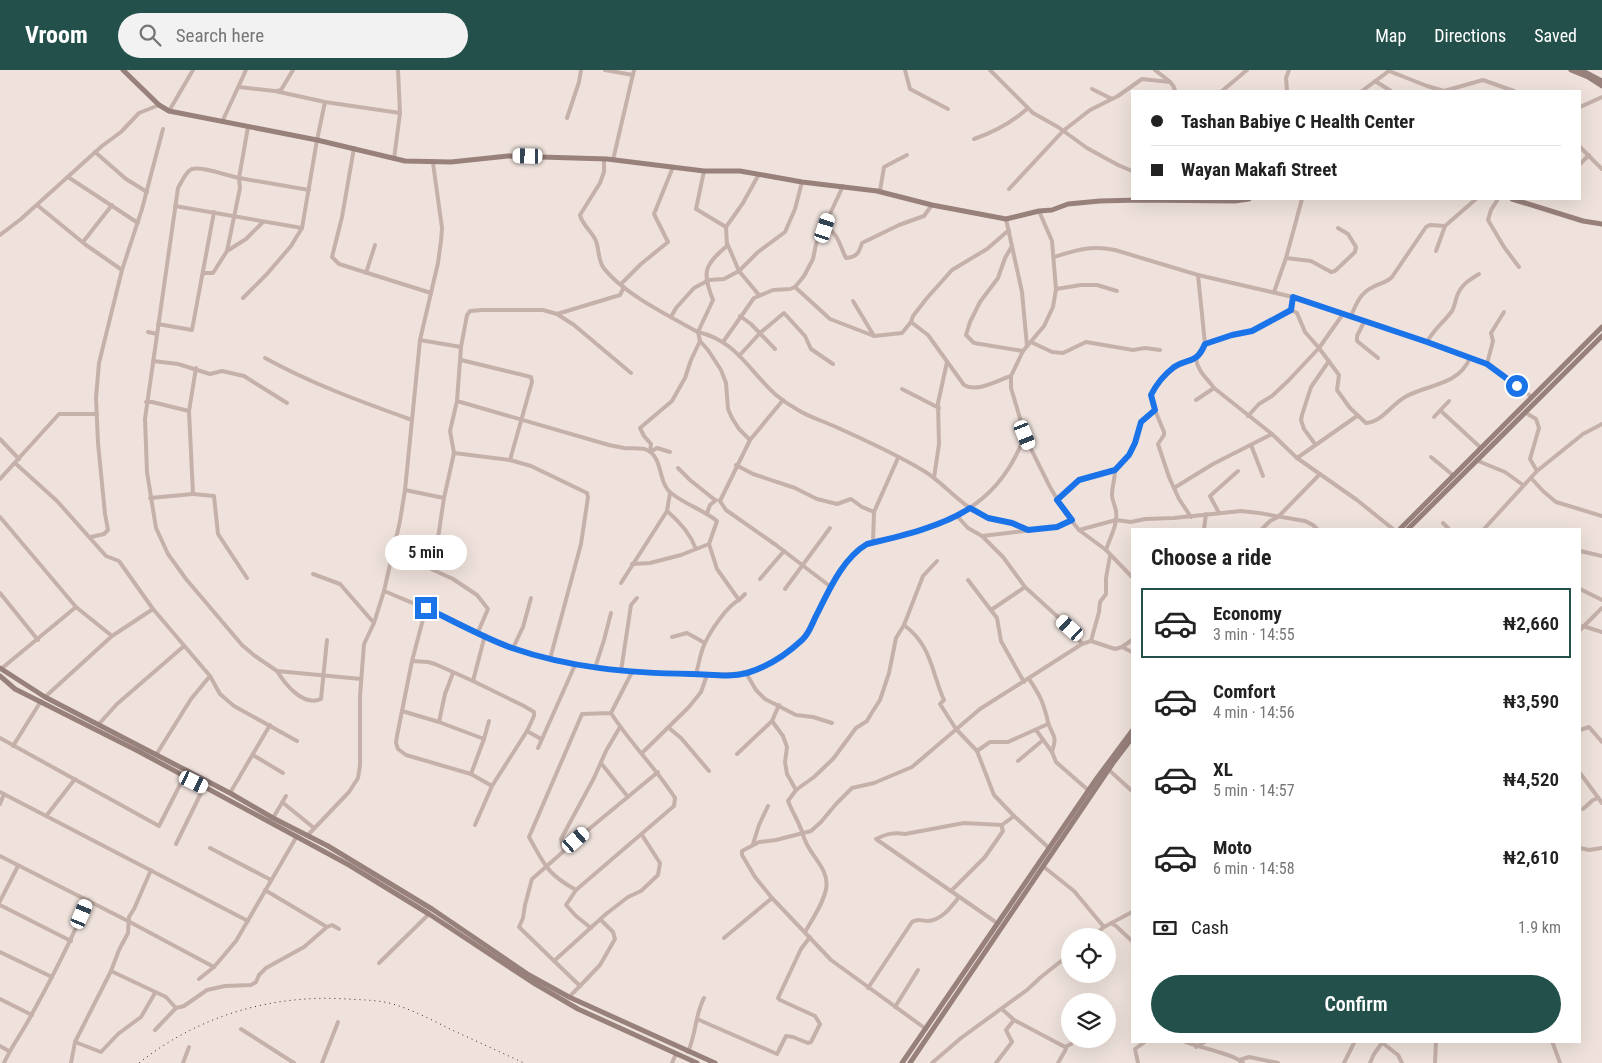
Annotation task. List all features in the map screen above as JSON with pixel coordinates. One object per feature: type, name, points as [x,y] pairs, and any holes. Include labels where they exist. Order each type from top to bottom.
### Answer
[{"type":"street","points":[[123,70],[159,105],[169,111],[223,120],[248,127],[317,140],[394,159],[432,163],[508,156],[604,159],[704,171],[740,171],[802,182],[880,191],[932,205],[1006,219],[1039,211],[1052,210],[1068,204],[1100,201],[1242,200]]},
{"type":"street","points":[[169,111],[193,70]]},
{"type":"street","points":[[223,120],[246,70]]},
{"type":"street","points":[[275,91],[281,90],[293,70]]},
{"type":"street","points":[[394,159],[400,113],[398,70]]},
{"type":"street","points":[[566,118],[582,70]]},
{"type":"street","points":[[605,70],[633,75]]},
{"type":"street","points":[[613,160],[634,70]]},
{"type":"street","points":[[905,70],[910,90],[948,109]]},
{"type":"street","points":[[990,70],[1027,109],[1110,161],[1131,171]]},
{"type":"street","points":[[1155,70],[1177,90]]},
{"type":"street","points":[[1223,90],[1247,70]]},
{"type":"street","points":[[1287,90],[1286,78],[1289,70]]},
{"type":"street","points":[[1363,90],[1389,70],[1441,90]]},
{"type":"street","points":[[1571,70],[1588,77],[1602,86]]},
{"type":"street","points":[[1581,70],[1602,81]]},
{"type":"street","points":[[1009,189],[1063,131],[1090,110],[1112,99],[1142,79],[1170,82]]},
{"type":"street","points":[[1448,90],[1483,80],[1511,90]]},
{"type":"street","points":[[1375,81],[1389,90]]},
{"type":"street","points":[[1131,86],[1132,90]]},
{"type":"street","points":[[239,87],[275,91],[325,102],[400,113]]},
{"type":"street","points":[[1092,89],[1112,99]]},
{"type":"street","points":[[1581,107],[1602,97]]},
{"type":"street","points":[[243,298],[292,246],[302,228],[325,102]]},
{"type":"street","points":[[0,235],[37,205],[95,152],[121,132],[139,113],[159,105]]},
{"type":"street","points":[[974,139],[992,133],[1027,109]]},
{"type":"street","points":[[202,276],[204,273],[213,272],[227,251],[240,188],[239,178],[248,127]]},
{"type":"street","points":[[90,537],[104,534],[108,530],[105,514],[96,398],[99,363],[122,270],[147,192],[163,128]]},
{"type":"street","points":[[354,148],[342,217],[332,257],[339,264],[431,293]]},
{"type":"street","points":[[1581,148],[1602,168]]},
{"type":"street","points":[[95,152],[126,179],[147,192]]},
{"type":"street","points":[[880,191],[884,167],[896,162],[906,154]]},
{"type":"street","points":[[1581,163],[1589,155]]},
{"type":"street","points":[[604,159],[604,172],[600,183],[580,215],[581,221],[596,240],[602,266],[623,285],[649,305],[698,332],[723,342],[776,394],[795,408],[859,437],[934,478],[970,508],[988,518],[1012,523],[1028,530]]},
{"type":"street","points":[[307,836],[350,792],[358,778],[364,644],[374,623],[384,591],[400,522],[420,340],[438,263],[442,228],[432,163]]},
{"type":"street","points":[[557,314],[620,295],[623,285],[641,264],[668,242],[654,214],[673,167]]},
{"type":"street","points":[[308,190],[201,170],[192,169],[187,173],[178,188],[175,206],[146,402],[145,444],[150,498],[156,528],[168,554],[186,579],[242,645],[254,656],[277,671],[284,683],[304,699],[315,701],[321,699],[328,640]]},
{"type":"street","points":[[704,171],[696,209],[726,227]]},
{"type":"street","points":[[750,440],[739,429],[732,418],[728,409],[726,383],[721,370],[708,350],[700,342],[698,332],[713,300],[706,282],[707,266],[727,246],[725,239],[726,227],[743,203],[759,174]]},
{"type":"street","points":[[68,177],[138,223]]},
{"type":"street","points":[[671,316],[686,296],[709,280],[724,279],[739,271],[758,252],[785,232],[795,209],[802,182]]},
{"type":"street","points":[[723,342],[754,298],[774,290],[795,287],[804,276],[813,259],[816,244],[843,186]]},
{"type":"street","points":[[1274,292],[1286,258],[1302,200]]},
{"type":"street","points":[[1436,251],[1445,226],[1475,200]]},
{"type":"street","points":[[1497,200],[1491,210],[1488,220],[1504,248],[1519,267]]},
{"type":"street","points":[[1515,200],[1583,221],[1602,224]]},
{"type":"street","points":[[37,205],[122,270]]},
{"type":"street","points":[[83,242],[112,205]]},
{"type":"street","points":[[825,228],[835,233],[846,258],[852,258],[859,253],[862,243],[899,225],[924,216],[932,205]]},
{"type":"street","points":[[175,206],[302,228]]},
{"type":"street","points":[[1039,211],[1052,241],[1056,290],[1054,308],[1044,326],[1023,351],[1011,376],[1011,388],[1025,435],[1057,500],[1079,530],[1106,550],[1131,576]]},
{"type":"street","points":[[158,324],[192,330],[214,212]]},
{"type":"street","points":[[1006,219],[1022,292],[1027,346]]},
{"type":"street","points":[[227,251],[246,239],[263,222]]},
{"type":"street","points":[[1351,316],[1358,299],[1372,287],[1392,278],[1426,227],[1430,225],[1445,226]]},
{"type":"street","points":[[1286,258],[1311,261],[1331,272],[1335,272],[1354,252],[1356,246],[1348,234],[1338,228]]},
{"type":"street","points":[[795,287],[830,318],[874,336],[902,333],[927,298],[952,270],[987,249],[1008,230]]},
{"type":"street","points":[[725,239],[739,271],[759,295]]},
{"type":"street","points":[[366,273],[375,245]]},
{"type":"street","points":[[1012,246],[1005,258],[998,278],[980,302],[970,322],[966,336],[974,343],[1023,351]]},
{"type":"street","points":[[1054,257],[1081,248],[1100,247],[1198,275],[1293,297],[1365,320],[1487,364],[1532,397]]},
{"type":"street","points":[[1427,342],[1432,332],[1450,313],[1459,290],[1468,280],[1478,274]]},
{"type":"street","points":[[1191,517],[1179,500],[1158,444],[1164,436],[1164,432],[1151,395],[1156,386],[1175,367],[1196,359],[1202,352],[1205,344],[1198,275]]},
{"type":"street","points":[[1056,290],[1081,285],[1096,285],[1117,292]]},
{"type":"street","points":[[1291,310],[1293,297]]},
{"type":"street","points":[[853,301],[874,336]]},
{"type":"street","points":[[478,632],[488,609],[478,595],[453,579],[431,569],[429,561],[438,538],[444,498],[454,453],[450,431],[457,400],[461,347],[467,316],[472,310],[543,310],[557,314],[574,324],[631,373]]},
{"type":"street","points":[[1205,344],[1252,331],[1291,310]]},
{"type":"street","points":[[1291,310],[1297,313],[1305,332],[1339,375],[1337,390],[1357,416],[1366,423],[1373,423],[1402,398],[1453,378],[1466,367],[1470,358]]},
{"type":"street","points":[[1487,364],[1493,341],[1491,333],[1504,312]]},
{"type":"street","points":[[739,356],[760,333],[784,314],[805,336],[811,349],[833,364]]},
{"type":"street","points":[[1248,416],[1259,404],[1272,396],[1288,381],[1319,348],[1343,314]]},
{"type":"street","points":[[740,316],[775,349]]},
{"type":"street","points":[[1365,320],[1356,336],[1356,341],[1378,358]]},
{"type":"street","points":[[911,322],[928,336],[968,388],[979,387],[1011,376]]},
{"type":"street","points":[[1401,528],[1602,327]]},
{"type":"street","points":[[148,332],[156,334]]},
{"type":"street","points":[[1409,528],[1602,336]]},
{"type":"street","points":[[420,340],[461,347]]},
{"type":"street","points":[[650,452],[651,444],[640,428],[672,401],[686,378],[691,360],[700,342]]},
{"type":"street","points":[[1031,342],[1052,352],[1063,353],[1086,342],[1133,350],[1145,348],[1160,350]]},
{"type":"street","points":[[265,358],[290,372],[348,397],[412,420]]},
{"type":"street","points":[[1196,359],[1197,368],[1214,388],[1272,434],[1297,458],[1357,500],[1392,528]]},
{"type":"street","points":[[461,360],[532,377],[510,460]]},
{"type":"street","points":[[153,361],[196,368],[210,374],[222,371],[244,376],[287,403]]},
{"type":"street","points":[[1315,444],[1304,429],[1301,420],[1312,386],[1329,361]]},
{"type":"street","points":[[934,478],[939,444],[938,403],[947,362]]},
{"type":"street","points":[[193,494],[189,411],[196,368]]},
{"type":"street","points":[[1196,400],[1214,388]]},
{"type":"street","points":[[902,389],[939,408]]},
{"type":"street","points":[[457,400],[609,445],[650,452],[659,466],[663,483],[670,493],[699,511],[707,512],[717,521],[709,544],[717,569],[740,600]]},
{"type":"street","points":[[707,512],[710,505],[718,500],[750,440],[783,400]]},
{"type":"street","points":[[1434,417],[1449,401]]},
{"type":"street","points":[[146,402],[189,411]]},
{"type":"street","points":[[1057,500],[1079,480],[1115,470],[1129,455],[1135,443],[1141,422],[1155,410]]},
{"type":"street","points":[[1441,411],[1481,448]]},
{"type":"street","points":[[1526,413],[1536,419],[1539,428],[1530,459],[1537,471]]},
{"type":"street","points":[[0,479],[59,414],[97,414]]},
{"type":"street","points":[[1297,458],[1357,416]]},
{"type":"street","points":[[1485,528],[1537,471],[1583,434],[1602,424]]},
{"type":"street","points":[[1174,488],[1213,464],[1272,434]]},
{"type":"street","points":[[384,591],[513,648],[575,665],[632,672],[730,676],[746,673],[762,668],[803,640],[809,633],[831,587],[860,548],[873,542],[941,524],[970,508],[988,495],[1019,450],[1025,435]]},
{"type":"street","points":[[0,439],[19,459]]},
{"type":"street","points":[[1251,445],[1263,476]]},
{"type":"street","points":[[650,452],[657,448],[670,452]]},
{"type":"street","points":[[454,453],[510,460],[538,468],[584,490],[588,497],[581,544],[550,659]]},
{"type":"street","points":[[1431,457],[1454,476]]},
{"type":"street","points":[[873,542],[874,512],[898,458]]},
{"type":"street","points":[[1478,460],[1505,472],[1523,485]]},
{"type":"street","points":[[15,462],[57,501],[106,556],[119,561],[153,609],[210,676],[220,694],[234,706],[297,741]]},
{"type":"street","points":[[736,465],[752,474],[795,488],[818,499],[837,504],[852,499],[862,507],[874,512]]},
{"type":"street","points":[[678,468],[690,480],[718,500],[726,510],[831,587]]},
{"type":"street","points":[[1106,550],[1116,520],[1112,496],[1115,470]]},
{"type":"street","points":[[1219,513],[1210,496],[1238,471]]},
{"type":"street","points":[[1263,528],[1270,521],[1278,517],[1320,474]]},
{"type":"street","points":[[1531,478],[1556,502],[1602,516]]},
{"type":"street","points":[[405,490],[444,498]]},
{"type":"street","points":[[621,583],[667,511],[670,493]]},
{"type":"street","points":[[150,498],[193,494],[214,496],[218,534],[247,578]]},
{"type":"street","points":[[667,511],[691,537],[696,549]]},
{"type":"street","points":[[1079,530],[1116,520],[1130,522],[1240,511],[1305,521],[1316,528]]},
{"type":"street","points":[[1204,528],[1206,514]]},
{"type":"street","points":[[957,516],[968,528],[982,536],[1003,558],[1025,587],[1070,628],[1078,636],[1082,644]]},
{"type":"street","points":[[0,517],[76,607],[112,636]]},
{"type":"street","points":[[982,536],[1057,527],[1072,520]]},
{"type":"street","points":[[1443,523],[1448,528]]},
{"type":"street","points":[[785,589],[830,528]]},
{"type":"street","points":[[632,564],[681,555],[709,544]]},
{"type":"street","points":[[1581,550],[1602,556]]},
{"type":"street","points":[[392,551],[429,561]]},
{"type":"street","points":[[760,579],[784,551]]},
{"type":"street","points":[[1091,642],[1100,612],[1100,602],[1106,594],[1106,578],[1110,556]]},
{"type":"street","points":[[805,932],[826,890],[826,884],[823,868],[805,842],[788,801],[796,790],[814,777],[833,759],[856,728],[867,721],[880,700],[889,673],[896,638],[904,625],[923,576],[937,562]]},
{"type":"street","points":[[313,574],[340,584],[374,623]]},
{"type":"street","points":[[968,580],[997,618],[1005,650],[1024,682]]},
{"type":"street","points":[[990,610],[1025,587]]},
{"type":"street","points":[[1581,590],[1602,600]]},
{"type":"street","points":[[0,593],[38,640]]},
{"type":"street","points":[[696,674],[705,643],[721,617],[745,594]]},
{"type":"street","points":[[513,648],[523,627],[531,598]]},
{"type":"street","points":[[621,671],[631,605],[637,598]]},
{"type":"street","points":[[76,607],[38,640],[0,669],[43,699],[432,910],[578,1009],[698,1063]]},
{"type":"street","points":[[426,608],[412,661],[402,711],[396,743],[398,749],[406,755],[471,774],[492,786]]},
{"type":"street","points":[[1582,628],[1602,608]]},
{"type":"street","points":[[12,746],[43,699],[112,636],[153,609]]},
{"type":"street","points":[[595,668],[611,613]]},
{"type":"street","points":[[904,625],[916,634],[928,655],[935,672],[936,682],[944,700],[940,704],[956,729],[977,752],[994,795],[1049,848]]},
{"type":"street","points":[[1582,628],[1602,632]]},
{"type":"street","points":[[672,637],[687,633],[705,643]]},
{"type":"street","points":[[474,681],[485,635]]},
{"type":"street","points":[[926,1028],[831,960],[772,898],[755,877],[742,855],[742,851],[753,844],[811,831],[852,788],[874,783],[912,767],[980,709],[1082,644],[1091,642],[1115,649],[1131,641]]},
{"type":"street","points":[[98,725],[118,704],[184,646]]},
{"type":"street","points":[[1122,647],[1131,652]]},
{"type":"street","points":[[412,661],[428,662],[474,681],[532,710],[534,716],[492,786],[475,825]]},
{"type":"street","points":[[538,748],[575,665]]},
{"type":"street","points":[[277,671],[361,679]]},
{"type":"street","points":[[611,713],[632,672]]},
{"type":"street","points":[[439,722],[445,694],[453,673]]},
{"type":"street","points":[[746,673],[753,686],[765,699],[796,715],[813,717],[832,723]]},
{"type":"street","points":[[642,753],[689,707],[701,692],[707,675]]},
{"type":"street","points":[[0,676],[15,689],[43,699],[98,725],[328,846],[532,982],[715,1063]]},
{"type":"street","points":[[156,755],[191,699],[210,676]]},
{"type":"street","points":[[1029,679],[1042,698],[1048,724],[1054,734],[1055,739],[1052,752]]},
{"type":"street","points":[[737,754],[772,721],[779,705]]},
{"type":"street","points":[[402,711],[439,722],[484,739]]},
{"type":"street","points":[[591,928],[566,905],[576,890],[674,806],[676,798],[611,713]]},
{"type":"street","points":[[576,890],[562,882],[546,868],[528,837],[582,714],[611,713]]},
{"type":"street","points":[[471,774],[489,721]]},
{"type":"street","points":[[772,721],[783,736],[787,747],[785,762],[788,777],[796,790]]},
{"type":"street","points":[[977,752],[990,742],[1008,742],[1048,724]]},
{"type":"street","points":[[230,793],[270,725]]},
{"type":"street","points":[[564,851],[562,839],[620,727]]},
{"type":"street","points":[[1581,730],[1589,727],[1602,742]]},
{"type":"street","points":[[669,728],[681,738],[708,772]]},
{"type":"street","points":[[1036,730],[1061,767],[1088,790]]},
{"type":"street","points":[[526,731],[541,739]]},
{"type":"street","points":[[902,1063],[1088,790],[1131,731]]},
{"type":"street","points":[[0,738],[159,826],[184,777]]},
{"type":"street","points":[[910,1063],[1108,770],[1131,739]]},
{"type":"street","points":[[1018,762],[1043,740]]},
{"type":"street","points":[[253,755],[283,773]]},
{"type":"street","points":[[601,763],[628,797]]},
{"type":"street","points":[[1108,770],[1131,791]]},
{"type":"street","points":[[580,986],[519,926],[523,918],[532,879],[658,772]]},
{"type":"street","points":[[1581,774],[1602,803]]},
{"type":"street","points":[[47,815],[74,778]]},
{"type":"street","points":[[176,844],[204,787]]},
{"type":"street","points":[[0,804],[2,793],[248,921]]},
{"type":"street","points":[[273,818],[286,796]]},
{"type":"street","points":[[1583,809],[1598,798]]},
{"type":"street","points":[[282,802],[314,828]]},
{"type":"street","points":[[753,844],[768,806]]},
{"type":"street","points":[[997,923],[876,839],[896,832],[905,834],[964,823],[1002,825],[1014,816]]},
{"type":"street","points":[[951,891],[985,857],[1003,831],[1002,825]]},
{"type":"street","points":[[554,961],[600,920],[628,897],[641,891],[658,875],[660,863],[642,835]]},
{"type":"street","points":[[199,979],[214,967],[236,941],[297,836]]},
{"type":"street","points":[[210,848],[271,880]]},
{"type":"street","points":[[1581,848],[1589,850],[1602,848]]},
{"type":"street","points":[[0,856],[128,920],[214,967]]},
{"type":"street","points":[[0,901],[18,866]]},
{"type":"street","points":[[1044,867],[1074,891],[1104,927],[1131,913]]},
{"type":"street","points":[[71,1063],[75,1042],[128,933],[130,924],[128,920],[151,870]]},
{"type":"street","points":[[265,890],[327,927]]},
{"type":"street","points":[[868,988],[912,922],[919,919],[927,921],[936,919],[950,909],[959,897]]},
{"type":"street","points":[[724,938],[772,898]]},
{"type":"street","points":[[4,1063],[52,977],[88,900]]},
{"type":"street","points":[[0,905],[70,941]]},
{"type":"street","points":[[378,963],[429,914]]},
{"type":"street","points":[[569,997],[600,965],[615,939],[613,932],[600,920]]},
{"type":"street","points":[[1111,923],[1131,940]]},
{"type":"street","points":[[155,1030],[176,1008],[184,1006],[212,988],[247,985],[256,982],[259,975],[266,968],[304,947],[327,927],[332,925],[339,929]]},
{"type":"street","points":[[697,1020],[777,1054],[786,1036],[808,1043],[811,1042],[820,1024],[819,1019],[778,998],[802,949],[810,937]]},
{"type":"street","points":[[0,952],[52,977]]},
{"type":"street","points":[[932,1063],[960,1038],[1002,1009],[1061,961]]},
{"type":"street","points":[[895,1007],[918,970]]},
{"type":"street","points":[[111,971],[166,997],[176,1008]]},
{"type":"street","points":[[75,1042],[101,1052],[118,1034],[141,1017],[155,993]]},
{"type":"street","points":[[688,1052],[697,1020],[697,1012],[704,998]]},
{"type":"street","points":[[0,999],[32,1015]]},
{"type":"street","points":[[1002,1009],[1014,1020],[1061,1045]]},
{"type":"street","points":[[996,1063],[1012,1042],[1006,1030],[1014,1020]]},
{"type":"street","points":[[322,1063],[338,1022]]},
{"type":"street","points":[[241,1029],[294,1063]]},
{"type":"street","points":[[1138,1063],[1136,1049],[1144,1043]]},
{"type":"street","points":[[1187,1043],[1236,1058],[1241,1062],[1249,1057],[1278,1063]]},
{"type":"street","points":[[1196,1047],[1203,1043]]},
{"type":"street","points":[[1344,1063],[1354,1043]]},
{"type":"street","points":[[1370,1063],[1380,1043]]},
{"type":"street","points":[[1382,1043],[1398,1055],[1402,1063]]},
{"type":"street","points":[[1435,1063],[1436,1043]]},
{"type":"street","points":[[1553,1043],[1560,1063]]},
{"type":"street","points":[[0,1046],[9,1051]]},
{"type":"street","points":[[183,1063],[189,1048]]},
{"type":"street","points":[[1058,1063],[1066,1049]]},
{"type":"street","points":[[672,1063],[676,1054]]},
{"type":"railway","points":[[139,1063],[186,1032],[237,1011],[291,1000],[319,998],[372,1000],[396,1005],[524,1063]]},
{"type":"route","points":[[426,608],[508,646],[575,665],[632,672],[730,676],[762,668],[783,655],[809,633],[831,587],[850,559],[860,548],[867,544],[941,524],[970,508],[988,518],[1012,523],[1028,530],[1057,527],[1072,520],[1057,500],[1079,480],[1105,474],[1115,470],[1122,464],[1135,443],[1141,422],[1155,410],[1151,395],[1156,386],[1175,367],[1196,359],[1202,352],[1205,344],[1252,331],[1291,310],[1293,297],[1365,320],[1487,364],[1517,386]]}]
